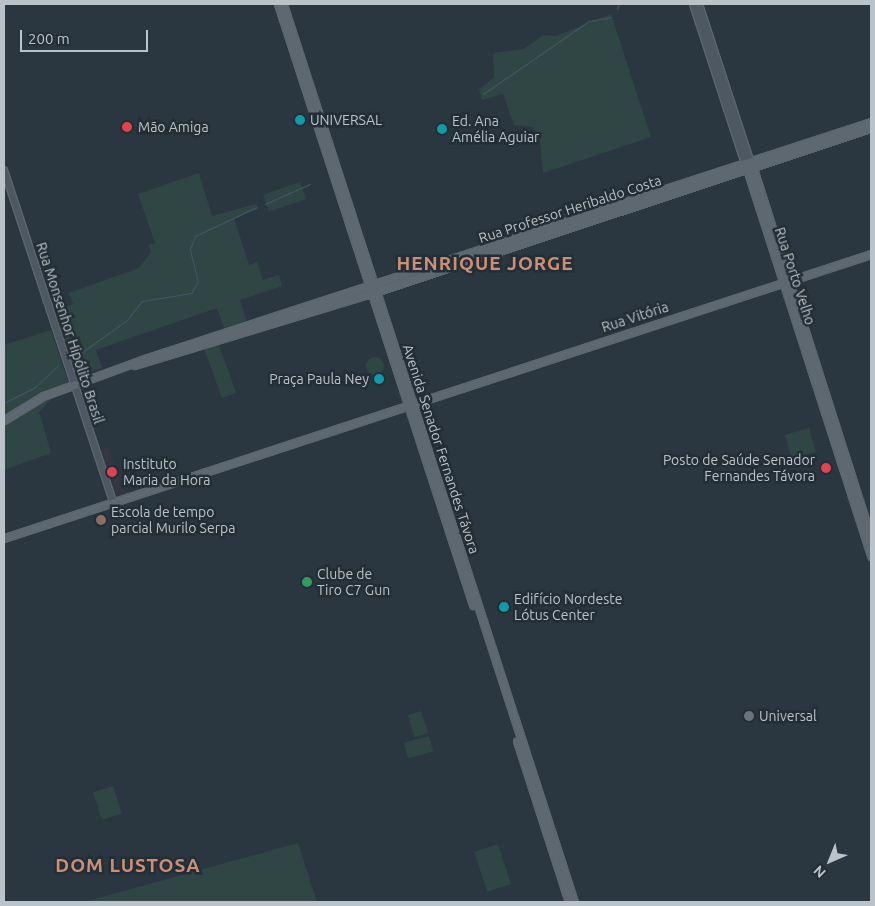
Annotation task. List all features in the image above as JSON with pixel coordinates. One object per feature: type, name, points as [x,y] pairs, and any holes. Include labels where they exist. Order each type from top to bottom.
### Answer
[{"type":"main road","name":"Avenida Senador Fernandes Távora","points":[[278,4],[574,902]]},
{"type":"main road","name":"Avenida Senador Fernandes Távora","points":[[283,4],[373,290]]},
{"type":"main road","name":"Rua Porto Velho","points":[[693,4],[721,80]]},
{"type":"main road","name":"Rua Porto Velho","points":[[699,4],[742,147],[781,262],[812,364],[871,538]]},
{"type":"main road","name":"Rua Professor Heribaldo Costa","points":[[749,166],[871,122]]},
{"type":"main road","name":"Rua Professor Heribaldo Costa","points":[[4,420],[25,404],[74,385],[871,128]]},
{"type":"main road","name":"Rua Monsenhor Hipólito Brasil","points":[[4,170],[113,502]]},
{"type":"main road","name":"Rua Vitória","points":[[4,538],[871,254]]},
{"type":"main road","name":"Avenida Senador Fernandes Távora","points":[[410,404],[569,902]]},
{"type":"main road","name":"Rua Porto Velho","points":[[836,436],[871,556]]},
{"type":"shaded area","name":"Instituto Maria da Hora","points":[[108,446],[125,494],[118,496],[100,451]]},
{"type":"green space","points":[[611,14],[651,137],[543,173],[540,141],[533,127],[514,125],[503,94],[482,100],[479,89],[494,78],[493,53],[524,49],[543,35],[556,36]]},
{"type":"green space","points":[[199,173],[212,216],[256,204],[258,209],[234,218],[249,265],[257,262],[263,280],[279,275],[282,286],[240,300],[248,324],[225,331],[217,308],[96,350],[102,368],[75,376],[59,327],[67,324],[61,309],[73,304],[69,293],[139,268],[151,252],[149,245],[155,243],[138,194]]},
{"type":"green space","points":[[300,182],[306,199],[269,212],[263,195]]},
{"type":"green space","points":[[51,330],[68,381],[39,412],[51,453],[4,470],[4,345]]},
{"type":"green space","points":[[218,343],[236,393],[222,398],[204,348]]},
{"type":"green space","points":[[375,357],[381,360],[384,366],[381,372],[375,375],[369,372],[366,366],[369,360]]},
{"type":"green space","points":[[809,428],[816,452],[792,459],[785,435]]},
{"type":"green space","points":[[421,711],[428,733],[415,737],[408,715]]},
{"type":"green space","points":[[429,736],[433,751],[408,758],[404,743]]},
{"type":"green space","points":[[113,786],[122,814],[102,820],[93,792]]},
{"type":"green space","points":[[298,843],[317,902],[84,902]]},
{"type":"green space","points":[[498,844],[511,884],[487,892],[474,852]]},
{"type":"waterway","points":[[617,9],[619,4]]},
{"type":"waterway","points":[[483,94],[589,21],[611,17]]},
{"type":"waterway","points":[[265,204],[310,184]]},
{"type":"waterway","points":[[71,360],[127,320],[142,301],[191,293],[198,282],[190,249],[195,236],[257,207]]},
{"type":"waterway","points":[[4,403],[34,388],[58,366]]},
{"type":"place","name":"UNIVERSAL","points":[[300,120]]},
{"type":"place","name":"Mão Amiga","points":[[127,127]]},
{"type":"place","name":"Ed. Ana Amélia Aguiar","points":[[442,129]]},
{"type":"place","name":"Praça Paula Ney","points":[[379,379]]},
{"type":"place","name":"Posto de Saúde Senador Fernandes Távora","points":[[826,468]]},
{"type":"place","name":"Instituto Maria da Hora","points":[[112,472]]},
{"type":"place","name":"Escola de tempo parcial Murilo Serpa","points":[[101,520]]},
{"type":"place","name":"Clube de Tiro C7 Gun","points":[[307,582]]},
{"type":"place","name":"Edifício Nordeste Lótus Center","points":[[504,607]]},
{"type":"place","name":"Universal","points":[[749,716]]},
{"type":"district","name":"HENRIQUE JORGE","points":[[485,264]]},
{"type":"district","name":"DOM LUSTOSA","points":[[128,866]]}]
